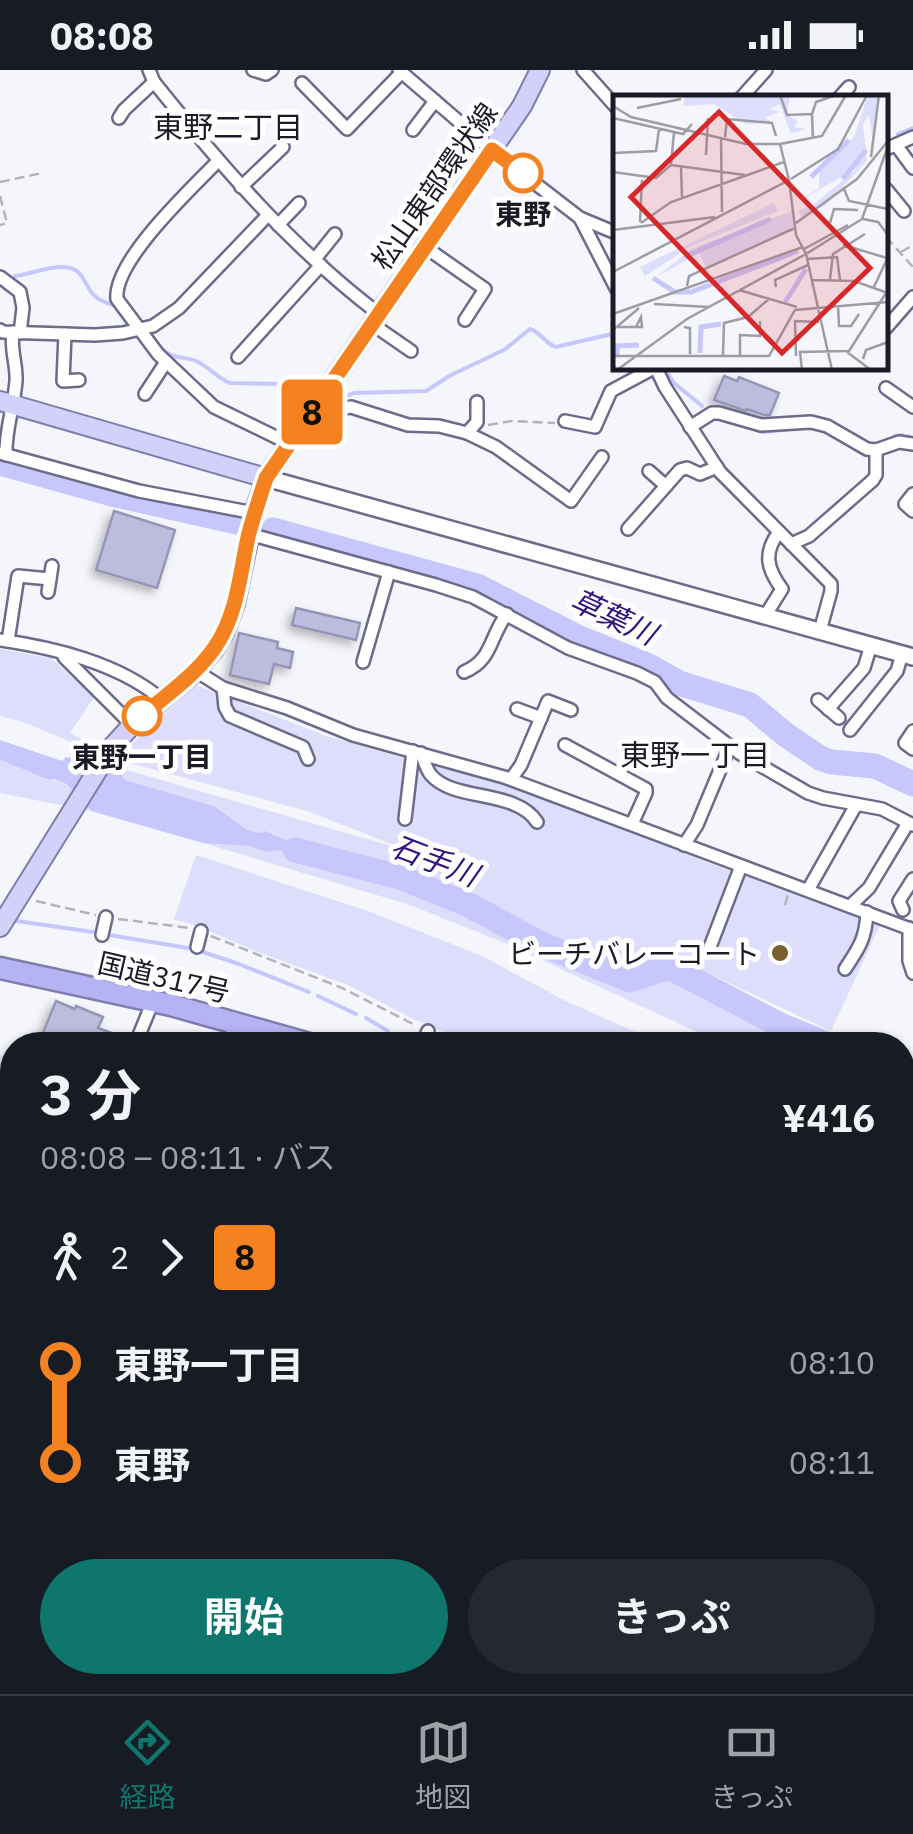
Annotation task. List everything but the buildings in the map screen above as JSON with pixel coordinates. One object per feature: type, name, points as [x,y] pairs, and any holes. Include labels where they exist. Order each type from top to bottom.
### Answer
[{"type":"highway","name":"国道317号","points":[[0,968],[153,1001],[269,1032]]},
{"type":"main road","name":"松山東部環状線","points":[[0,927],[11,902],[107,754],[132,724],[196,672],[213,651],[234,604],[266,478],[522,106],[540,70]]},
{"type":"main road","points":[[6,403],[266,478]]},
{"type":"street","points":[[253,70],[266,74],[272,70]]},
{"type":"street","points":[[302,84],[347,129],[404,74],[421,70]]},
{"type":"street","points":[[583,70],[613,104]]},
{"type":"street","points":[[744,95],[766,70]]},
{"type":"street","points":[[404,74],[492,150],[580,218],[613,233]]},
{"type":"street","points":[[118,118],[151,76],[218,161],[272,221],[411,351]]},
{"type":"street","points":[[841,95],[849,87]]},
{"type":"street","points":[[413,130],[436,101]]},
{"type":"street","points":[[913,137],[890,147],[913,168]]},
{"type":"street","points":[[241,186],[283,147]]},
{"type":"street","points":[[218,161],[163,218],[121,275],[117,299],[166,362],[214,406],[290,444]]},
{"type":"street","points":[[888,192],[904,212]]},
{"type":"street","points":[[11,332],[96,335],[153,326],[178,308],[272,221],[299,203]]},
{"type":"street","points":[[580,218],[613,282]]},
{"type":"street","points":[[238,357],[318,262],[335,234]]},
{"type":"street","points":[[425,247],[485,289],[465,320]]},
{"type":"street","points":[[0,277],[20,292],[23,308],[11,332],[16,372],[6,403],[3,454],[139,491],[254,514]]},
{"type":"street","points":[[888,326],[910,301],[896,295]]},
{"type":"street","points":[[65,334],[63,380],[79,380]]},
{"type":"street","points":[[144,394],[166,362]]},
{"type":"street","points":[[565,421],[595,427],[611,391],[651,370]]},
{"type":"street","points":[[656,370],[717,468],[831,584],[820,631]]},
{"type":"street","points":[[886,388],[913,407]]},
{"type":"street","points":[[467,433],[477,422],[478,402]]},
{"type":"street","points":[[316,406],[324,410],[350,407],[408,425],[439,426],[467,433],[496,448],[571,500],[602,457]]},
{"type":"street","points":[[690,428],[712,414],[761,425],[811,422],[827,426],[867,450],[899,442],[913,444]]},
{"type":"street","points":[[792,544],[809,536],[848,494],[876,475],[876,450]]},
{"type":"street","points":[[628,529],[680,470],[687,468],[704,474],[717,468]]},
{"type":"street","points":[[649,472],[666,486]]},
{"type":"street","points":[[266,478],[908,656],[850,730]]},
{"type":"street","points":[[913,494],[905,504],[913,511]]},
{"type":"street","points":[[766,616],[782,589],[768,568],[767,559],[780,532]]},
{"type":"street","points":[[249,534],[473,597],[568,648],[654,682],[667,698],[730,746],[808,793],[882,809],[910,824],[869,888],[850,906]]},
{"type":"street","points":[[368,659],[388,572]]},
{"type":"street","points":[[50,579],[18,576],[4,641],[94,663],[142,683],[161,699]]},
{"type":"street","points":[[464,672],[486,657],[506,614]]},
{"type":"street","points":[[828,709],[864,668],[871,645]]},
{"type":"street","points":[[61,653],[132,724]]},
{"type":"street","points":[[196,672],[223,688],[353,735],[510,779],[911,929],[908,962],[913,973]]},
{"type":"street","points":[[223,688],[230,716],[303,747],[308,758]]},
{"type":"street","points":[[510,779],[521,766],[548,701],[571,710]]},
{"type":"street","points":[[517,709],[541,718]]},
{"type":"street","points":[[913,731],[905,744],[913,749]]},
{"type":"street","points":[[565,746],[646,789],[632,824]]},
{"type":"street","points":[[684,845],[697,825],[730,746]]},
{"type":"street","points":[[405,818],[417,752]]},
{"type":"street","points":[[417,752],[428,773],[442,784],[524,808],[537,822]]},
{"type":"street","points":[[808,890],[856,805]]},
{"type":"street","points":[[710,947],[741,866]]},
{"type":"street","points":[[903,910],[898,901],[913,879]]},
{"type":"street","points":[[845,969],[862,943],[866,912]]},
{"type":"street","points":[[102,935],[106,917]]},
{"type":"street","points":[[197,948],[201,931]]},
{"type":"street","points":[[140,1032],[153,1001]]},
{"type":"street","points":[[234,1032],[238,1023]]},
{"type":"path","points":[[0,182],[42,173]]},
{"type":"path","points":[[0,196],[7,224],[0,225]]},
{"type":"path","points":[[888,240],[913,267]]},
{"type":"path","points":[[900,253],[913,245]]},
{"type":"path","points":[[467,433],[498,422],[565,421]]},
{"type":"path","points":[[11,902],[41,903],[201,931],[342,988],[432,1032]]},
{"type":"shaded area","points":[[0,649],[51,658],[94,697],[70,733],[95,746],[92,751],[0,716]]},
{"type":"shaded area","points":[[196,685],[326,736],[502,781],[625,826],[709,863],[882,921],[831,1031],[684,962],[786,1018],[824,1032],[697,1032],[505,943],[410,905],[203,843],[249,846],[266,852],[278,849],[318,861],[326,858],[267,831],[249,831],[214,806],[125,780],[116,767],[409,851],[310,812],[115,759]]},
{"type":"shaded area","points":[[0,760],[61,783],[91,811],[0,793]]},
{"type":"shaded area","points":[[196,855],[371,912],[482,956],[635,1032],[444,1032],[348,985],[174,919]]},
{"type":"water","points":[[0,740],[62,761],[66,757],[116,767],[125,780],[214,806],[249,831],[266,831],[329,859],[318,861],[278,850],[266,852],[249,846],[203,843],[91,811],[66,784],[0,760]]},
{"type":"waterway","points":[[898,134],[913,128]]},
{"type":"waterway","points":[[15,276],[49,268],[70,268],[79,273],[96,297],[118,307]]},
{"type":"waterway","points":[[333,401],[354,393],[426,391],[504,350],[530,329],[556,347],[613,334]]},
{"type":"waterway","points":[[159,346],[173,356],[200,363],[230,383],[287,384],[298,400]]},
{"type":"waterway","points":[[669,375],[702,406]]},
{"type":"waterway","points":[[728,421],[763,432],[811,427]]},
{"type":"waterway","points":[[886,442],[903,435]]},
{"type":"waterway","points":[[908,436],[913,438]]},
{"type":"waterway","points":[[847,444],[865,455]]},
{"type":"waterway","name":"草葉川","points":[[0,463],[112,494],[237,522]]},
{"type":"waterway","name":"草葉川","points":[[273,530],[477,586],[679,683],[750,705],[820,758],[875,766],[913,784]]},
{"type":"waterway","name":"石手川","points":[[295,850],[399,877],[469,905],[541,944],[630,980],[669,967],[797,1032]]},
{"type":"waterway","points":[[10,920],[93,932]]},
{"type":"waterway","points":[[109,935],[188,948]]},
{"type":"waterway","points":[[197,950],[309,992]]},
{"type":"waterway","points":[[318,996],[356,1014]]},
{"type":"waterway","points":[[366,1018],[388,1031]]},
{"type":"bus line","name":"8","points":[[142,716],[196,672],[213,651],[234,604],[266,478],[492,150],[523,173]]},
{"type":"place","name":"東野","points":[[523,173]]},
{"type":"place","name":"東野一丁目","points":[[142,716]]},
{"type":"place","name":"ビーチバレーコート","points":[[780,953]]},
{"type":"district","name":"東野二丁目","points":[[228,126]]},
{"type":"district","name":"東野一丁目","points":[[695,754]]}]
